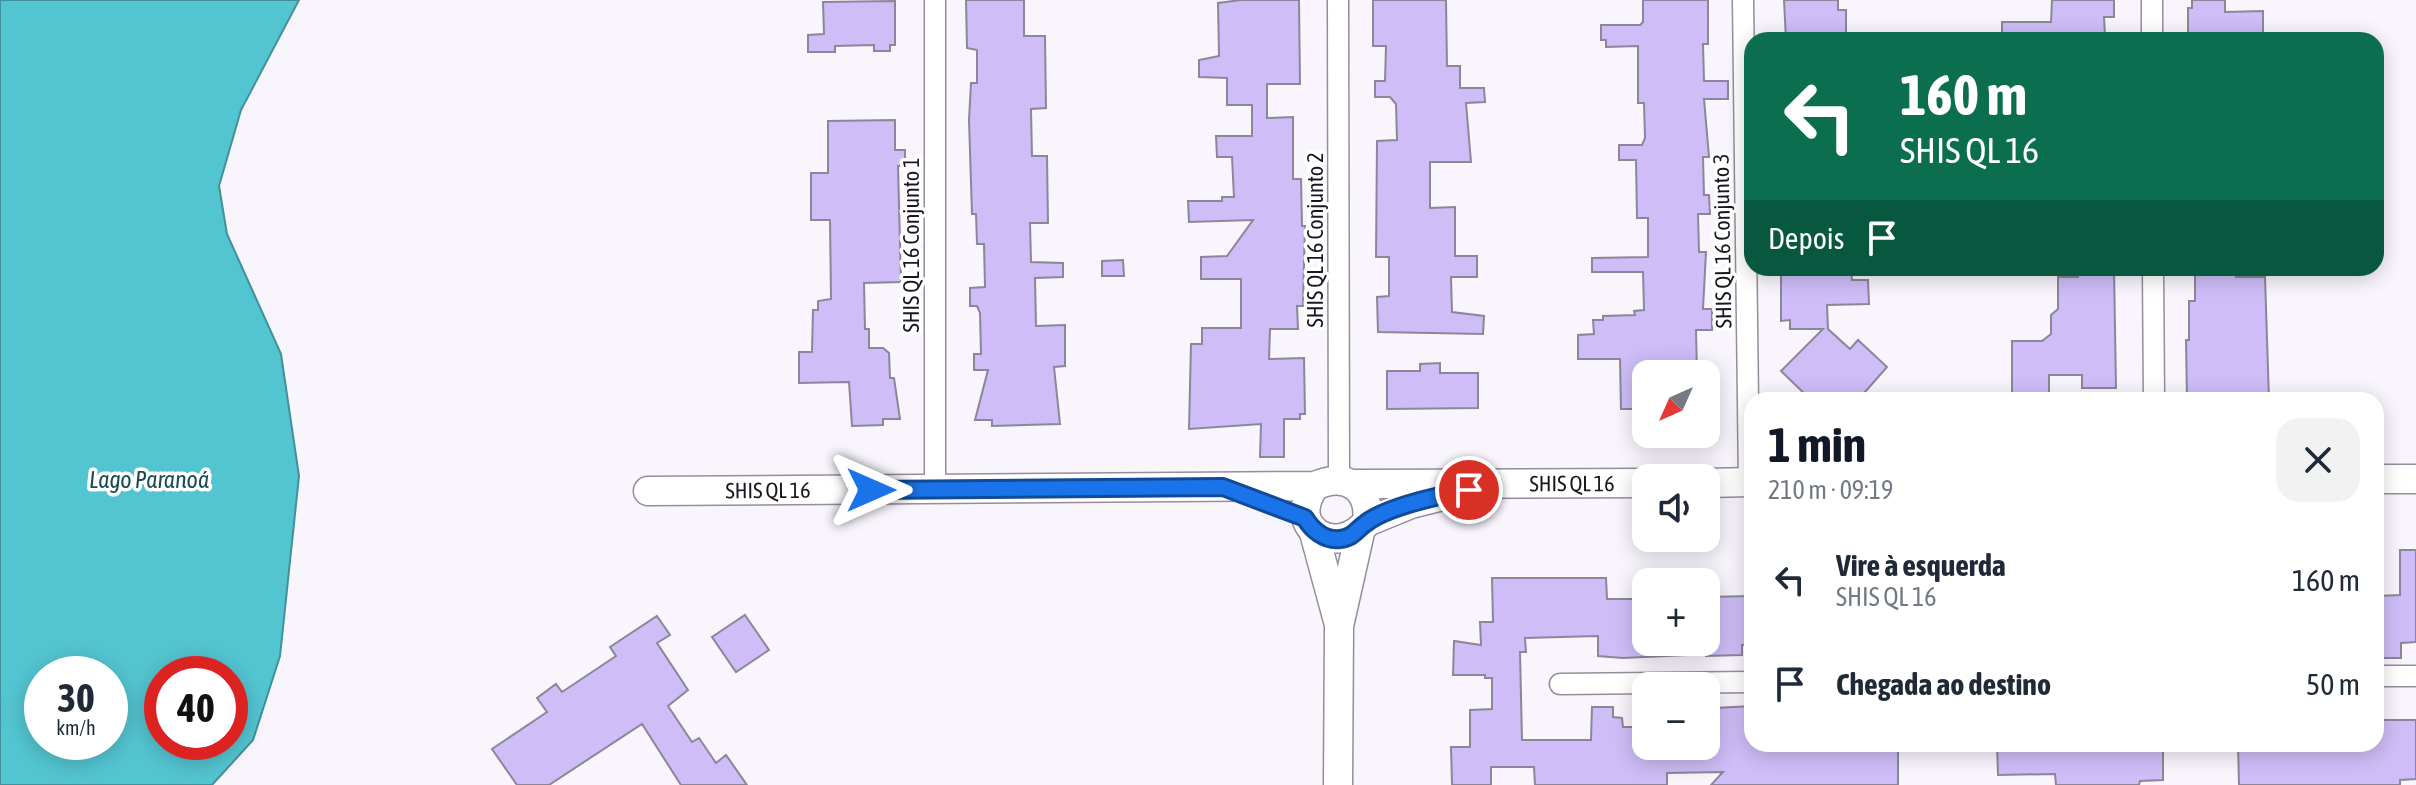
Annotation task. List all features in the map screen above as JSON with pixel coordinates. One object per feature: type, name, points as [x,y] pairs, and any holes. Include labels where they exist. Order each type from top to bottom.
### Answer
[{"type":"street","name":"SHIS QL 16 Conjunto 1","points":[[935,0],[935,490]]},
{"type":"street","name":"SHIS QL 16 Conjunto 2","points":[[1337,484],[1338,0]]},
{"type":"street","name":"SHIS QL 16 Conjunto 3","points":[[1743,0],[1744,69]]},
{"type":"street","points":[[2152,0],[2152,32]]},
{"type":"street","name":"SHIS QL 16 Conjunto 3","points":[[1747,276],[1749,392]]},
{"type":"street","points":[[2153,276],[2154,392]]},
{"type":"street","points":[[2384,479],[2416,479]]},
{"type":"street","points":[[1720,483],[1744,482]]},
{"type":"street","name":"SHIS QL 16","points":[[648,491],[1632,483]]},
{"type":"street","points":[[1338,785],[1339,626],[1368,501],[1337,484],[1307,497],[1309,523],[1339,626]]},
{"type":"street","name":"SHIS QL 16","points":[[1364,525],[1429,499],[1499,485]]},
{"type":"street","name":"SHIS QL 16","points":[[1223,487],[1309,523]]},
{"type":"street","points":[[1309,523],[1334,539],[1351,537],[1364,525]]},
{"type":"street","points":[[2384,676],[2416,676]]},
{"type":"street","points":[[1560,684],[1744,682]]},
{"type":"water","name":"Lago Paranoá","points":[[0,0],[299,0],[241,110],[219,186],[227,234],[281,354],[299,476],[280,656],[253,740],[248,745],[248,656],[144,656],[144,760],[235,760],[212,785],[0,785]]},
{"type":"building","points":[[966,0],[1024,0],[1024,36],[1045,36],[1046,108],[1031,109],[1032,156],[1047,156],[1048,223],[1030,223],[1031,262],[1063,263],[1063,277],[1035,278],[1036,326],[1065,325],[1065,366],[1054,367],[1060,424],[992,426],[992,420],[975,420],[988,370],[974,370],[974,354],[981,354],[980,313],[977,306],[970,306],[970,288],[985,287],[984,244],[977,244],[976,214],[972,214],[969,120],[971,83],[977,83],[977,50],[967,48]]},
{"type":"building","points":[[1299,0],[1300,84],[1267,84],[1267,118],[1293,117],[1293,179],[1301,179],[1302,226],[1305,226],[1303,306],[1297,306],[1298,329],[1270,329],[1269,359],[1304,358],[1305,414],[1300,414],[1300,419],[1284,419],[1284,457],[1260,457],[1261,424],[1189,429],[1191,344],[1202,344],[1202,328],[1241,328],[1241,279],[1201,279],[1201,257],[1227,256],[1253,220],[1189,222],[1188,201],[1222,201],[1222,197],[1234,197],[1232,157],[1217,157],[1216,136],[1252,136],[1252,105],[1227,105],[1227,78],[1199,77],[1199,60],[1219,56],[1218,3]]},
{"type":"building","points":[[1373,0],[1446,0],[1447,66],[1460,66],[1460,88],[1484,88],[1485,102],[1466,103],[1471,162],[1430,162],[1430,208],[1455,207],[1455,256],[1477,256],[1477,277],[1451,277],[1452,312],[1484,316],[1483,334],[1378,332],[1377,297],[1389,296],[1389,257],[1376,257],[1377,141],[1397,140],[1396,104],[1390,97],[1375,97],[1375,81],[1385,81],[1386,46],[1373,46]]},
{"type":"building","points":[[1643,0],[1708,0],[1708,44],[1703,44],[1704,81],[1728,81],[1728,99],[1704,99],[1709,157],[1703,157],[1704,195],[1709,195],[1710,214],[1698,214],[1699,252],[1706,252],[1703,309],[1712,309],[1712,330],[1696,330],[1697,360],[1632,360],[1632,409],[1621,409],[1620,359],[1578,359],[1578,335],[1594,334],[1593,320],[1603,320],[1603,316],[1635,315],[1634,311],[1644,310],[1643,272],[1592,272],[1592,258],[1648,257],[1648,218],[1637,218],[1636,160],[1619,160],[1619,145],[1642,145],[1645,138],[1644,103],[1638,103],[1638,46],[1606,47],[1606,40],[1601,40],[1601,25],[1640,25],[1643,22]]},
{"type":"building","points":[[1784,0],[1838,0],[1838,10],[1846,10],[1846,32],[1786,32]]},
{"type":"building","points":[[2052,0],[2114,0],[2114,17],[2104,17],[2105,32],[2002,32],[2002,22],[2051,22]]},
{"type":"building","points":[[2192,0],[2225,0],[2225,12],[2263,11],[2263,32],[2188,32],[2188,8],[2192,8]]},
{"type":"building","points":[[895,1],[895,45],[890,45],[890,51],[874,51],[874,45],[835,46],[835,52],[808,52],[808,35],[824,34],[823,2]]},
{"type":"building","points":[[895,120],[895,150],[905,150],[905,166],[898,166],[901,282],[864,283],[865,329],[869,329],[869,348],[883,348],[889,353],[890,378],[894,378],[900,419],[883,419],[883,425],[852,426],[849,382],[799,383],[799,352],[812,352],[813,310],[818,310],[818,301],[831,299],[830,220],[811,220],[811,173],[828,173],[828,121]]},
{"type":"building","points":[[1123,260],[1124,276],[1102,276],[1102,261]]},
{"type":"building","points":[[1781,276],[1852,276],[1852,280],[1868,280],[1869,304],[1827,305],[1828,329],[1850,349],[1858,340],[1887,367],[1865,392],[1803,392],[1781,371],[1823,329],[1790,329],[1790,320],[1781,321]]},
{"type":"building","points":[[2114,276],[2116,388],[2082,388],[2082,375],[2049,375],[2049,392],[2012,392],[2012,341],[2042,341],[2051,334],[2051,315],[2058,309],[2058,277]]},
{"type":"building","points":[[2195,276],[2265,277],[2269,392],[2187,392],[2189,301],[2195,301]]},
{"type":"building","points":[[1440,363],[1440,373],[1478,373],[1478,408],[1387,409],[1387,371],[1420,371],[1420,364]]},
{"type":"building","points":[[2400,550],[2416,550],[2416,642],[2401,643],[2401,658],[2384,658],[2384,596],[2400,595]]},
{"type":"building","points":[[1492,578],[1606,578],[1607,599],[1632,599],[1632,656],[1665,656],[1623,658],[1598,656],[1598,636],[1525,638],[1526,652],[1520,652],[1522,740],[1591,740],[1592,707],[1613,707],[1613,717],[1622,718],[1623,727],[1632,727],[1632,760],[1720,760],[1720,708],[1744,706],[1744,752],[1898,752],[1898,785],[1711,785],[1723,772],[1667,773],[1667,785],[1535,785],[1534,767],[1491,767],[1491,785],[1452,785],[1451,747],[1470,747],[1470,710],[1492,709],[1492,678],[1485,678],[1485,675],[1453,675],[1454,641],[1481,645],[1480,622],[1493,622]]},
{"type":"building","points":[[1744,596],[1742,655],[1720,656],[1720,597]]},
{"type":"building","points":[[745,615],[769,650],[736,672],[712,637]]},
{"type":"building","points":[[657,616],[670,635],[657,643],[688,690],[668,706],[692,742],[699,738],[716,763],[726,755],[747,785],[681,785],[642,724],[549,785],[517,785],[492,749],[547,712],[537,698],[556,684],[562,692],[616,656],[610,647]]},
{"type":"building","points":[[2384,720],[2416,720],[2416,779],[2400,780],[2400,785],[2239,785],[2238,752],[2384,752]]},
{"type":"building","points":[[1997,752],[2163,752],[2163,780],[2140,781],[2139,785],[2056,785],[2055,774],[1998,775]]},
{"type":"route","points":[[871,490],[1223,487],[1305,518],[1321,535],[1334,539],[1351,537],[1367,522],[1411,504],[1469,490]]}]
